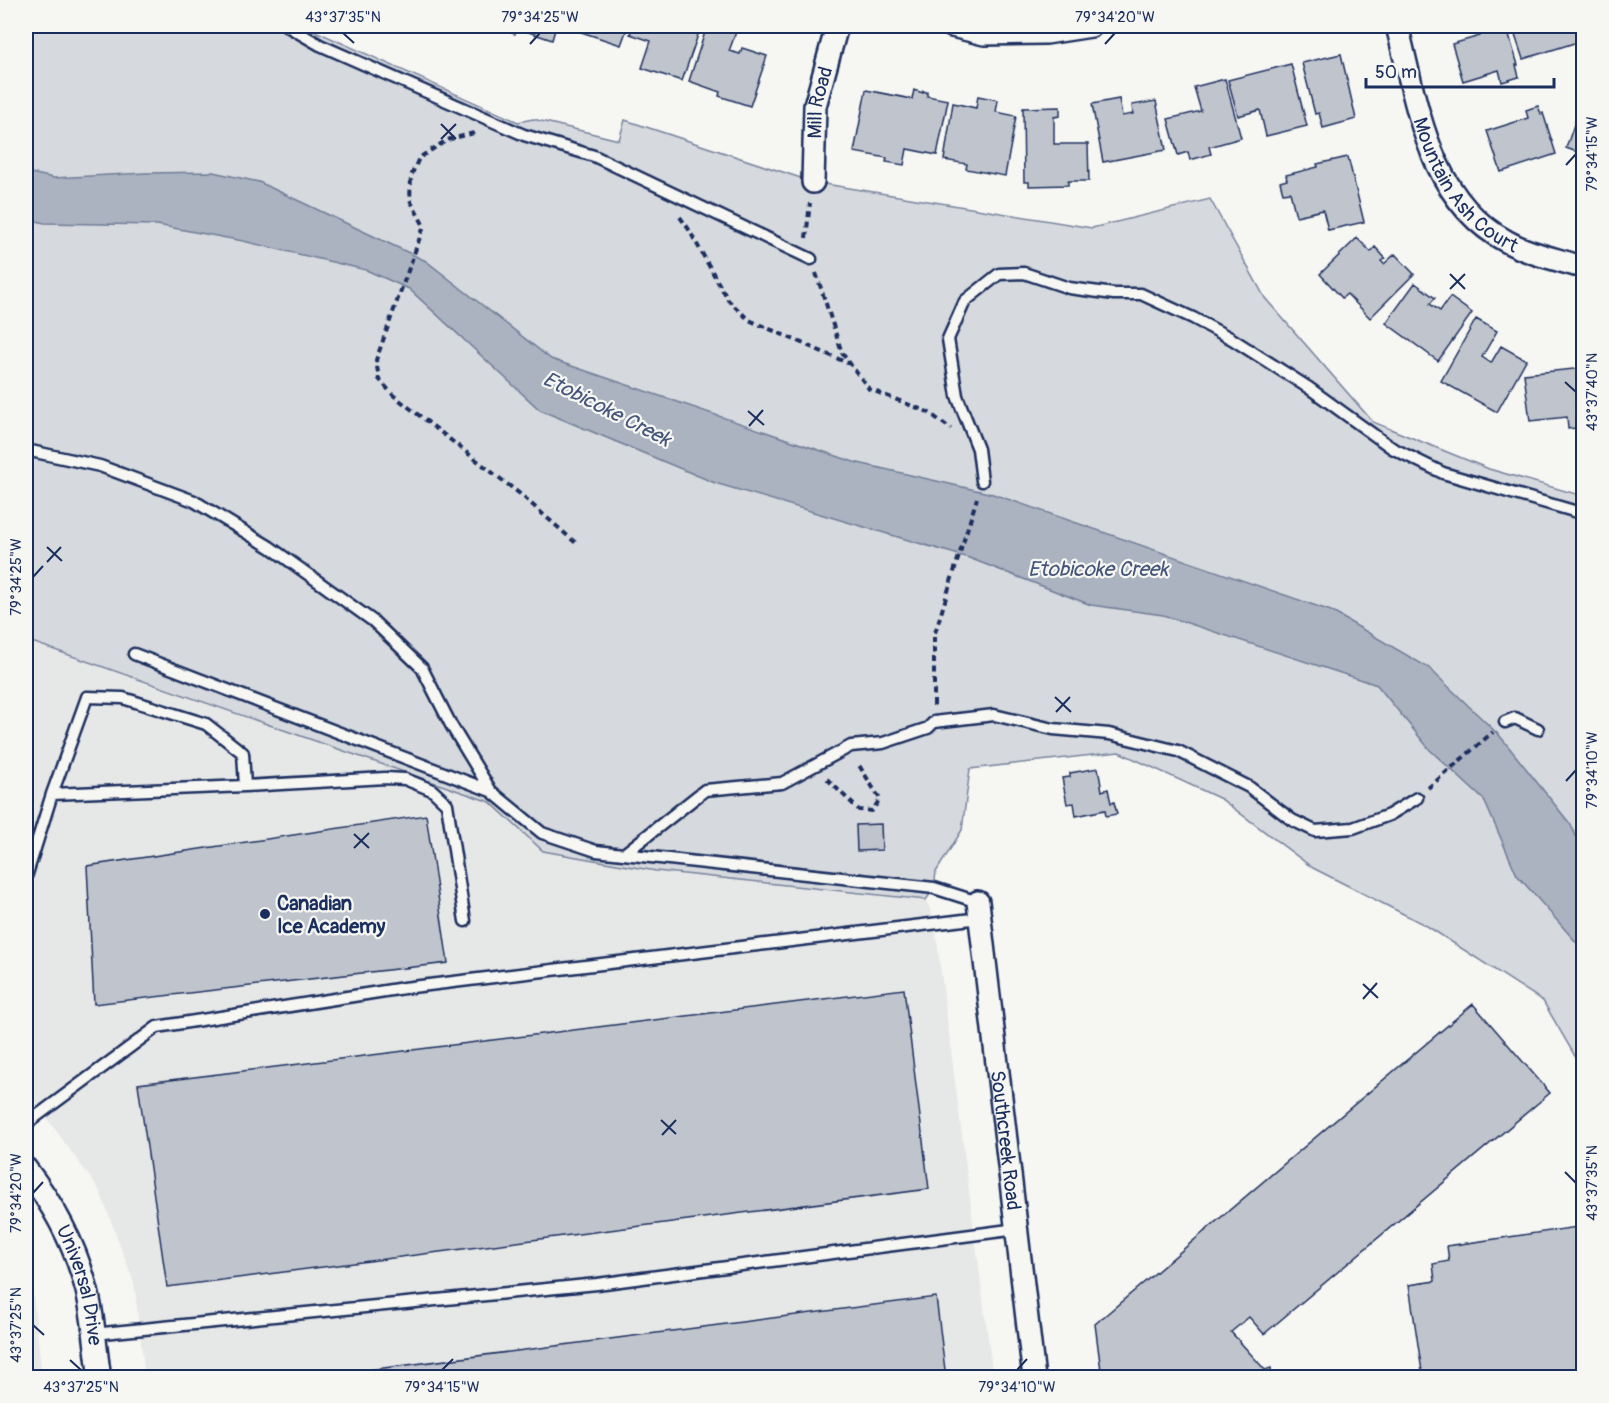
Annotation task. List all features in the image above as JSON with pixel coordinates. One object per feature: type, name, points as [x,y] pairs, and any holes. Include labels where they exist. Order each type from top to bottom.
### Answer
[{"type":"street","name":"Mill Road","points":[[813,182],[815,106],[837,26]]},
{"type":"street","points":[[952,26],[984,34],[1046,33],[1091,26]]},
{"type":"street","name":"Mountain Ash Court","points":[[1397,26],[1428,141],[1439,169],[1460,202],[1473,217],[1505,240],[1541,255],[1575,265]]},
{"type":"street","name":"Southcreek Road","points":[[979,910],[1034,1377]]},
{"type":"street","name":"Universal Drive","points":[[26,1169],[39,1185],[74,1249],[87,1288],[100,1377]]},
{"type":"lane","points":[[287,26],[320,45],[524,135],[594,156],[811,259]]},
{"type":"lane","points":[[982,482],[978,449],[957,396],[948,339],[965,301],[999,274],[1023,273],[1069,288],[1114,294],[1141,294],[1232,339],[1309,388],[1392,448],[1443,472],[1584,514]]},
{"type":"lane","points":[[26,450],[100,466],[194,501],[270,548],[374,621],[422,668],[451,725],[491,790],[542,833],[596,851],[934,888],[979,910]]},
{"type":"lane","points":[[134,654],[491,790]]},
{"type":"lane","points":[[26,878],[52,794],[87,697],[123,698],[206,724],[243,753],[245,786]]},
{"type":"lane","points":[[624,854],[705,790],[782,783],[851,746],[883,743],[928,728],[934,722],[994,715],[1053,729],[1109,734],[1178,751],[1249,787],[1292,820],[1315,831],[1353,828],[1402,809],[1417,798]]},
{"type":"lane","points":[[1505,722],[1515,718],[1538,729]]},
{"type":"lane","points":[[52,794],[384,778],[405,779],[432,790],[447,804],[465,921]]},
{"type":"lane","points":[[26,1124],[157,1027],[404,988],[979,910]]},
{"type":"lane","points":[[93,1334],[597,1284],[1017,1228]]},
{"type":"path","points":[[505,126],[447,140],[419,158],[411,176],[410,200],[424,226],[376,360],[379,379],[393,394],[519,494],[577,544]]},
{"type":"path","points":[[813,182],[806,242],[842,353],[870,389],[928,412],[978,449]]},
{"type":"path","points":[[654,184],[688,228],[728,300],[749,320],[851,365]]},
{"type":"path","points":[[934,722],[934,636],[982,482]]},
{"type":"path","points":[[1417,798],[1505,722]]},
{"type":"path","points":[[814,766],[859,810],[872,811],[880,799],[856,760],[851,746]]},
{"type":"shaded area","points":[[26,26],[304,26],[518,122],[533,119],[619,140],[625,120],[813,182],[1092,228],[1210,199],[1265,298],[1373,422],[1489,469],[1583,496],[1583,1070],[1543,1001],[1427,926],[1313,868],[1221,799],[1119,752],[970,769],[962,830],[936,872],[934,888],[926,900],[656,871],[543,851],[490,802],[26,640]]},
{"type":"shaded area","points":[[26,640],[491,802],[543,851],[656,871],[926,900],[934,918],[993,1377],[145,1377],[134,1283],[100,1191],[38,1106],[26,1095]]},
{"type":"shaded area","points":[[26,1250],[29,1256],[42,1377],[26,1377]]},
{"type":"water","name":"Etobicoke Creek","points":[[26,172],[54,178],[213,172],[259,182],[426,261],[551,359],[854,462],[993,494],[1331,611],[1429,668],[1500,736],[1571,825],[1583,852],[1583,950],[1517,875],[1484,800],[1430,750],[1377,685],[1163,615],[1091,605],[969,558],[715,483],[540,410],[409,289],[366,270],[243,241],[157,225],[44,223],[26,218]]},
{"type":"building","points":[[496,26],[556,26],[552,40],[517,28],[515,34]]},
{"type":"building","points":[[563,26],[628,26],[621,45]]},
{"type":"building","points":[[633,26],[701,26],[682,81],[642,68],[651,41],[630,34]]},
{"type":"building","points":[[707,26],[718,26],[736,32],[729,51],[740,54],[742,48],[767,56],[750,106],[719,96],[720,92],[689,81]]},
{"type":"building","points":[[1478,26],[1506,26],[1518,65],[1516,65],[1519,77],[1502,82],[1499,70],[1463,81],[1452,44],[1480,36]]},
{"type":"building","points":[[1512,26],[1580,26],[1584,40],[1523,59]]},
{"type":"building","points":[[1341,54],[1356,119],[1323,128],[1319,113],[1315,114],[1302,63]]},
{"type":"building","points":[[1291,64],[1307,126],[1266,136],[1260,110],[1238,116],[1228,80]]},
{"type":"building","points":[[1225,79],[1241,138],[1209,147],[1211,154],[1190,160],[1188,152],[1178,155],[1168,119],[1201,111],[1194,87]]},
{"type":"building","points":[[866,90],[912,99],[914,90],[923,93],[923,91],[927,92],[927,96],[948,100],[937,155],[907,149],[904,165],[886,162],[887,158],[854,152]]},
{"type":"building","points":[[978,96],[998,100],[996,112],[1016,116],[1005,176],[966,169],[967,164],[944,160],[953,103],[976,108]]},
{"type":"building","points":[[1119,99],[1122,116],[1133,114],[1132,105],[1156,101],[1166,150],[1103,162],[1092,104]]},
{"type":"building","points":[[1538,106],[1541,114],[1543,113],[1556,154],[1501,172],[1487,131],[1528,118],[1526,110]]},
{"type":"building","points":[[1060,107],[1060,116],[1054,117],[1054,144],[1088,144],[1089,181],[1068,181],[1068,185],[1029,186],[1029,182],[1024,182],[1023,108]]},
{"type":"building","points":[[1578,113],[1584,115],[1584,158],[1579,157],[1580,153],[1566,148]]},
{"type":"building","points":[[1348,157],[1364,222],[1328,230],[1323,210],[1296,216],[1290,192],[1283,193],[1280,182],[1287,180],[1286,175],[1318,167],[1317,164]]},
{"type":"building","points":[[1357,238],[1371,252],[1375,247],[1385,258],[1381,261],[1384,264],[1395,254],[1414,274],[1370,318],[1347,294],[1342,298],[1320,274]]},
{"type":"building","points":[[1415,283],[1435,298],[1430,304],[1440,311],[1450,297],[1472,313],[1438,361],[1386,323]]},
{"type":"building","points":[[1476,319],[1497,331],[1482,357],[1491,363],[1501,346],[1526,360],[1497,412],[1441,381]]},
{"type":"building","points":[[1584,368],[1584,427],[1568,429],[1567,417],[1530,421],[1524,374]]},
{"type":"building","points":[[1098,768],[1102,791],[1108,789],[1111,803],[1114,802],[1117,814],[1106,816],[1105,810],[1076,816],[1074,803],[1067,804],[1062,778],[1070,777],[1070,773]]},
{"type":"building","name":"Canadian Ice Academy","points":[[426,815],[448,963],[94,1004],[87,866]]},
{"type":"building","points":[[881,824],[882,850],[857,851],[856,825]]},
{"type":"building","points":[[904,989],[929,1189],[167,1287],[138,1084]]},
{"type":"building","points":[[1473,1004],[1550,1093],[1264,1334],[1249,1317],[1231,1332],[1265,1370],[1271,1368],[1272,1378],[1102,1378],[1095,1324]]},
{"type":"building","points":[[1584,1226],[1584,1378],[1446,1378],[1445,1376],[1423,1378],[1409,1285],[1435,1281],[1433,1264],[1449,1261],[1447,1246]]},
{"type":"building","points":[[936,1297],[946,1378],[306,1378]]},
{"type":"place","name":"Canadian Ice Academy","points":[[265,914]]}]
